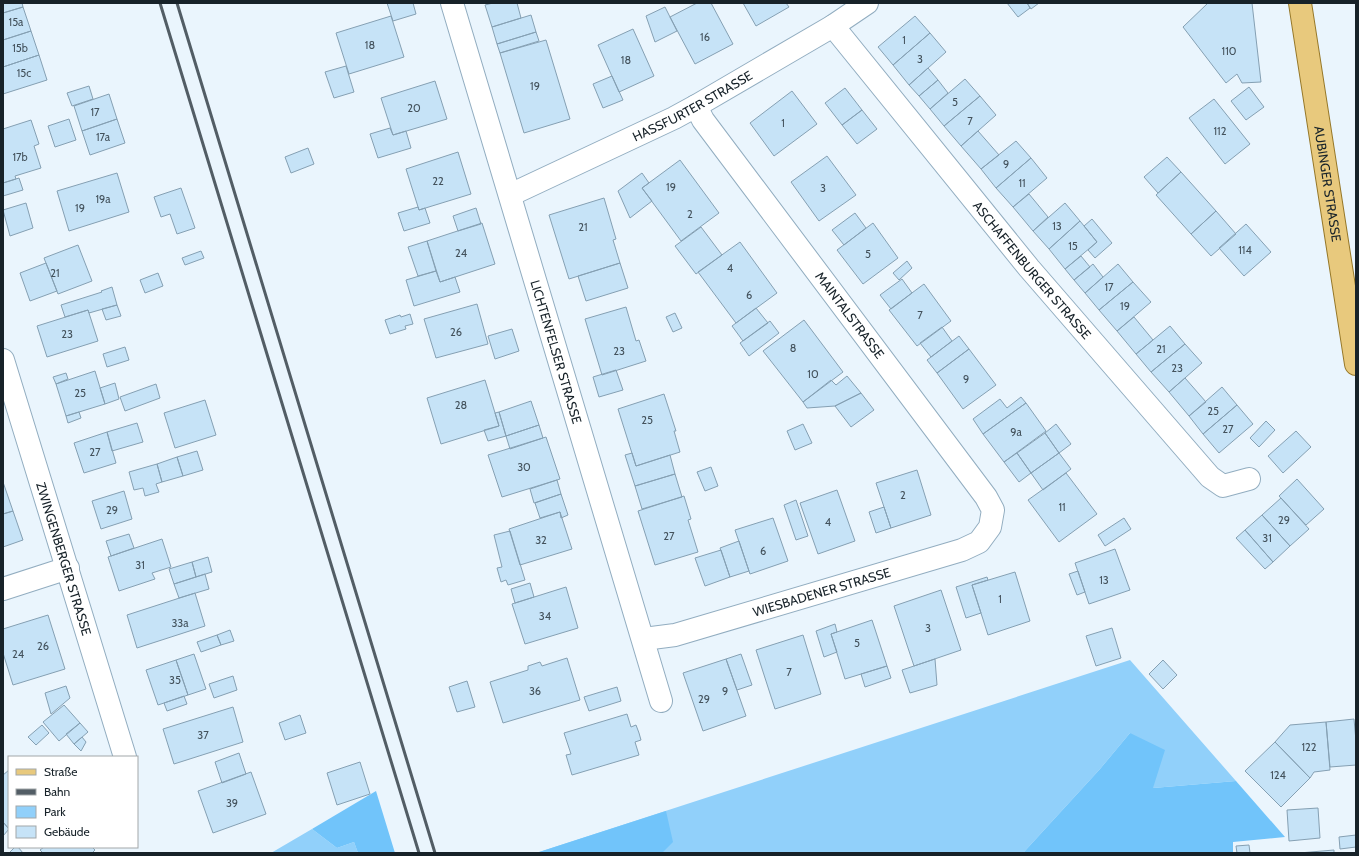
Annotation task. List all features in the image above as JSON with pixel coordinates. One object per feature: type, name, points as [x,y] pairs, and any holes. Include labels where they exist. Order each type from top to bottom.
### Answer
[{"type":"main road","name":"AUBINGER STRASSE","points":[[1300,3],[1356,364]]},
{"type":"street","name":"LICHTENFELSER STRASSE","points":[[452,3],[644,639],[661,700]]},
{"type":"street","name":"HASSFURTER STRASSE","points":[[510,195],[674,118],[833,26],[867,3]]},
{"type":"street","name":"ASCHAFFENBURGER STRASSE","points":[[833,26],[1029,268],[1210,477],[1223,486],[1248,479]]},
{"type":"street","name":"MAINTALSTRASSE","points":[[696,106],[703,120],[986,497],[993,510],[990,527]]},
{"type":"street","name":"ZWINGENBERGER STRASSE","points":[[3,360],[126,756]]},
{"type":"street","name":"WIESBADENER STRASSE","points":[[644,639],[675,635],[962,550],[979,542],[990,527]]},
{"type":"street","points":[[3,589],[68,568]]},
{"type":"green space","points":[[1130,660],[1236,781],[1153,788],[1130,733],[1100,769],[1023,853],[536,853]]},
{"type":"green space","points":[[312,829],[337,848],[354,842],[358,853],[271,853]]},
{"type":"shaded area","points":[[1130,733],[1165,750],[1153,788],[1236,781],[1285,837],[1233,842],[1233,853],[1023,853],[1100,769]]},
{"type":"shaded area","points":[[376,791],[395,853],[358,853],[354,842],[337,848],[312,829]]},
{"type":"shaded area","points":[[666,811],[673,842],[662,853],[536,853]]},
{"type":"building","points":[[3,3],[22,3],[23,7],[3,13]]},
{"type":"building","points":[[387,3],[413,3],[416,14],[393,21]]},
{"type":"building","points":[[493,3],[517,3],[521,18],[492,27],[485,5]]},
{"type":"building","points":[[697,3],[711,3],[733,44],[695,64],[670,17]]},
{"type":"building","points":[[743,3],[786,3],[789,7],[756,26]]},
{"type":"building","points":[[1007,3],[1027,3],[1030,8],[1018,17]]},
{"type":"building","points":[[1027,3],[1039,3],[1031,9]]},
{"type":"building","points":[[1208,3],[1252,3],[1261,82],[1242,83],[1237,74],[1226,83],[1183,27]]},
{"type":"building","points":[[23,7],[31,31],[3,40],[3,13]]},
{"type":"building","points":[[665,7],[677,31],[655,42],[646,16]]},
{"type":"building","points":[[531,15],[536,32],[497,44],[492,27]]},
{"type":"building","points":[[391,16],[404,57],[349,74],[336,33]]},
{"type":"building","points":[[915,16],[930,33],[893,65],[878,47]]},
{"type":"building","points":[[633,29],[654,76],[619,92],[598,45]]},
{"type":"building","points":[[31,31],[39,55],[3,67],[3,40]]},
{"type":"building","points":[[536,32],[539,41],[500,53],[497,44]]},
{"type":"building","points":[[930,33],[946,52],[909,85],[893,65]]},
{"type":"building","points":[[546,40],[570,119],[524,133],[500,53]]},
{"type":"building","points":[[39,55],[47,80],[3,94],[3,67]]},
{"type":"building","points":[[346,66],[354,92],[334,98],[325,72]]},
{"type":"building","points":[[928,68],[938,80],[919,96],[909,85]]},
{"type":"building","points":[[612,76],[623,100],[603,108],[593,84]]},
{"type":"building","points":[[965,79],[980,96],[944,126],[930,109]]},
{"type":"building","points":[[938,80],[948,93],[930,109],[919,96]]},
{"type":"building","points":[[435,81],[447,119],[393,135],[381,98]]},
{"type":"building","points":[[89,86],[93,99],[72,106],[67,93]]},
{"type":"building","points":[[1249,87],[1264,107],[1246,120],[1231,101]]},
{"type":"building","points":[[845,88],[862,110],[842,125],[825,103]]},
{"type":"building","points":[[792,91],[817,124],[774,156],[750,123]]},
{"type":"building","points":[[109,94],[117,119],[82,131],[74,106]]},
{"type":"building","points":[[980,96],[996,115],[961,146],[944,126]]},
{"type":"building","points":[[1214,99],[1250,144],[1225,164],[1189,118]]},
{"type":"building","points":[[862,110],[877,129],[857,144],[842,125]]},
{"type":"building","points":[[69,119],[76,140],[55,147],[48,126]]},
{"type":"building","points":[[117,119],[125,143],[90,155],[82,131]]},
{"type":"building","points":[[31,120],[39,144],[34,146],[41,168],[15,176],[16,179],[3,183],[3,129]]},
{"type":"building","points":[[390,128],[393,135],[406,131],[411,148],[378,158],[370,134]]},
{"type":"building","points":[[978,131],[999,155],[981,169],[961,146]]},
{"type":"building","points":[[1016,141],[1031,158],[996,188],[981,169]]},
{"type":"building","points":[[308,148],[314,164],[291,173],[285,157]]},
{"type":"building","points":[[458,152],[471,194],[419,210],[406,169]]},
{"type":"building","points":[[827,156],[856,195],[819,221],[791,182]]},
{"type":"building","points":[[1167,157],[1181,172],[1158,193],[1144,177]]},
{"type":"building","points":[[1031,158],[1047,178],[1013,207],[996,188]]},
{"type":"building","points":[[680,160],[719,213],[681,241],[642,188]]},
{"type":"building","points":[[1181,172],[1216,211],[1191,234],[1156,195]]},
{"type":"building","points":[[117,173],[129,212],[69,231],[57,191]]},
{"type":"building","points":[[642,173],[649,183],[642,188],[652,201],[630,218],[618,191]]},
{"type":"building","points":[[19,178],[23,190],[3,196],[3,183]]},
{"type":"building","points":[[181,188],[195,228],[177,234],[170,214],[161,217],[154,197]]},
{"type":"building","points":[[1029,194],[1048,217],[1033,231],[1013,207]]},
{"type":"building","points":[[604,198],[616,239],[613,240],[620,263],[569,279],[549,215]]},
{"type":"building","points":[[26,203],[33,228],[10,236],[3,210]]},
{"type":"building","points":[[1065,203],[1080,221],[1049,249],[1033,231]]},
{"type":"building","points":[[418,207],[419,210],[425,208],[430,223],[404,231],[398,213]]},
{"type":"building","points":[[476,208],[481,224],[458,231],[453,216]]},
{"type":"building","points":[[1216,211],[1236,234],[1211,256],[1191,234]]},
{"type":"building","points":[[855,213],[866,228],[844,245],[832,230]]},
{"type":"building","points":[[1092,219],[1112,243],[1095,258],[1088,250],[1097,242],[1084,226]]},
{"type":"building","points":[[1080,221],[1097,242],[1065,269],[1049,249]]},
{"type":"building","points":[[482,223],[495,264],[440,282],[427,241]]},
{"type":"building","points":[[873,223],[898,258],[863,284],[837,250]]},
{"type":"building","points":[[1246,224],[1271,252],[1244,276],[1219,248]]},
{"type":"building","points":[[701,227],[722,255],[696,274],[675,246]]},
{"type":"building","points":[[427,241],[436,271],[418,276],[408,247]]},
{"type":"building","points":[[740,242],[777,293],[736,323],[698,272]]},
{"type":"building","points":[[78,245],[92,281],[58,294],[44,258]]},
{"type":"building","points":[[201,251],[204,258],[185,265],[182,258]]},
{"type":"building","points":[[1081,256],[1090,267],[1074,280],[1065,269]]},
{"type":"building","points":[[907,261],[912,268],[899,280],[893,273]]},
{"type":"building","points":[[46,263],[57,291],[30,301],[20,273]]},
{"type":"building","points":[[620,263],[628,288],[586,301],[578,276]]},
{"type":"building","points":[[1093,264],[1103,277],[1085,293],[1074,280]]},
{"type":"building","points":[[1118,264],[1133,282],[1099,310],[1085,293]]},
{"type":"building","points":[[436,271],[440,282],[455,277],[460,292],[414,306],[406,280]]},
{"type":"building","points":[[158,273],[163,286],[145,293],[140,280]]},
{"type":"building","points":[[902,279],[912,293],[891,309],[880,295]]},
{"type":"building","points":[[1133,282],[1151,302],[1117,331],[1099,310]]},
{"type":"building","points":[[924,284],[951,321],[917,346],[889,310]]},
{"type":"building","points":[[112,287],[117,305],[89,313],[88,310],[65,317],[61,305],[102,292],[101,291]]},
{"type":"building","points":[[477,304],[488,344],[436,358],[424,319]]},
{"type":"building","points":[[117,305],[121,316],[106,320],[102,309]]},
{"type":"building","points":[[626,307],[636,341],[639,340],[646,361],[602,375],[585,319]]},
{"type":"building","points":[[756,308],[768,323],[743,341],[732,326]]},
{"type":"building","points":[[88,310],[98,341],[47,357],[37,326]]},
{"type":"building","points":[[675,313],[682,328],[673,332],[666,317]]},
{"type":"building","points":[[410,314],[413,324],[405,326],[406,329],[390,334],[385,320],[400,315],[401,317]]},
{"type":"building","points":[[1134,317],[1153,340],[1136,354],[1117,331]]},
{"type":"building","points":[[804,320],[843,372],[803,402],[763,351]]},
{"type":"building","points":[[770,321],[779,333],[749,356],[740,343]]},
{"type":"building","points":[[1170,326],[1185,344],[1151,372],[1136,354]]},
{"type":"building","points":[[942,327],[952,341],[931,357],[920,343]]},
{"type":"building","points":[[512,329],[519,351],[495,359],[488,336]]},
{"type":"building","points":[[959,336],[969,349],[937,373],[927,360]]},
{"type":"building","points":[[1185,344],[1202,363],[1169,392],[1151,372]]},
{"type":"building","points":[[125,347],[129,360],[107,367],[103,354]]},
{"type":"building","points":[[969,349],[996,385],[963,409],[937,373]]},
{"type":"building","points":[[616,370],[623,390],[599,397],[593,377]]},
{"type":"building","points":[[95,371],[105,404],[66,416],[56,384]]},
{"type":"building","points":[[66,373],[68,379],[56,384],[53,377]]},
{"type":"building","points":[[847,376],[861,393],[835,406],[807,408],[803,402],[831,380],[836,385]]},
{"type":"building","points":[[1185,378],[1206,402],[1189,416],[1169,392]]},
{"type":"building","points":[[485,380],[499,426],[441,444],[427,398]]},
{"type":"building","points":[[115,383],[119,399],[105,404],[100,388]]},
{"type":"building","points":[[156,384],[160,398],[125,411],[120,397]]},
{"type":"building","points":[[1222,387],[1237,405],[1203,434],[1189,416]]},
{"type":"building","points":[[861,393],[874,410],[851,427],[835,406]]},
{"type":"building","points":[[664,394],[676,431],[674,431],[680,452],[636,466],[618,409]]},
{"type":"building","points":[[1021,397],[1026,403],[983,434],[973,419],[1000,399],[1007,408]]},
{"type":"building","points":[[205,400],[216,435],[175,448],[164,413]]},
{"type":"building","points":[[531,401],[539,425],[506,436],[499,412]]},
{"type":"building","points":[[1026,403],[1046,431],[1004,462],[983,434]]},
{"type":"building","points":[[1237,405],[1253,424],[1219,453],[1203,434]]},
{"type":"building","points":[[79,412],[81,418],[68,423],[66,416]]},
{"type":"building","points":[[499,412],[506,436],[488,441],[484,430],[499,426],[495,413]]},
{"type":"building","points":[[1266,421],[1275,430],[1259,447],[1250,438]]},
{"type":"building","points":[[137,423],[143,442],[112,451],[107,432]]},
{"type":"building","points":[[803,424],[812,443],[795,450],[787,431]]},
{"type":"building","points":[[1056,424],[1071,444],[1059,453],[1045,433]]},
{"type":"building","points":[[539,425],[543,438],[510,449],[506,436]]},
{"type":"building","points":[[1296,431],[1311,447],[1283,473],[1268,456]]},
{"type":"building","points":[[107,432],[116,463],[84,473],[74,443]]},
{"type":"building","points":[[1045,433],[1059,453],[1031,473],[1017,453]]},
{"type":"building","points":[[546,437],[560,479],[502,497],[488,455]]},
{"type":"building","points":[[197,451],[203,470],[183,476],[177,457]]},
{"type":"building","points":[[632,453],[636,466],[670,455],[675,474],[635,486],[625,455]]},
{"type":"building","points":[[1017,453],[1031,473],[1019,482],[1004,462]]},
{"type":"building","points":[[1059,453],[1071,469],[1043,490],[1031,473]]},
{"type":"building","points":[[177,457],[183,476],[162,482],[157,464]]},
{"type":"building","points":[[157,464],[162,482],[156,484],[159,492],[145,496],[143,488],[134,490],[129,472]]},
{"type":"building","points":[[711,467],[718,486],[705,491],[697,472]]},
{"type":"building","points":[[917,470],[931,515],[891,528],[876,483]]},
{"type":"building","points":[[1066,473],[1097,514],[1059,542],[1028,500]]},
{"type":"building","points":[[675,474],[682,497],[642,509],[635,486]]},
{"type":"building","points":[[1297,479],[1324,509],[1306,525],[1279,496]]},
{"type":"building","points":[[557,480],[561,494],[534,503],[530,489]]},
{"type":"building","points":[[3,482],[13,511],[3,514]]},
{"type":"building","points":[[837,490],[855,541],[818,554],[800,503]]},
{"type":"building","points":[[124,491],[132,519],[101,529],[92,501]]},
{"type":"building","points":[[561,494],[568,515],[561,518],[560,512],[540,518],[535,503]]},
{"type":"building","points":[[684,496],[691,519],[688,520],[698,552],[655,565],[638,511]]},
{"type":"building","points":[[1281,498],[1309,529],[1290,546],[1262,515]]},
{"type":"building","points":[[796,500],[808,536],[796,540],[784,505]]},
{"type":"building","points":[[884,507],[891,528],[876,533],[869,512]]},
{"type":"building","points":[[13,511],[23,540],[3,547],[3,514]]},
{"type":"building","points":[[560,512],[572,549],[520,565],[509,529]]},
{"type":"building","points":[[1262,515],[1290,546],[1273,562],[1245,530]]},
{"type":"building","points":[[773,518],[788,561],[750,574],[735,530]]},
{"type":"building","points":[[1124,518],[1131,529],[1105,546],[1098,535]]},
{"type":"building","points":[[1245,530],[1273,562],[1265,569],[1236,538]]},
{"type":"building","points":[[510,531],[525,580],[508,585],[506,580],[501,582],[497,568],[502,567],[494,535]]},
{"type":"building","points":[[129,534],[134,548],[111,556],[106,541]]},
{"type":"building","points":[[162,539],[171,567],[152,573],[155,579],[119,591],[108,557]]},
{"type":"building","points":[[739,541],[749,571],[730,577],[720,548]]},
{"type":"building","points":[[1115,549],[1130,590],[1089,604],[1075,563]]},
{"type":"building","points":[[721,550],[730,577],[705,586],[695,558]]},
{"type":"building","points":[[208,557],[212,572],[196,577],[192,562]]},
{"type":"building","points":[[192,562],[196,577],[174,584],[169,569]]},
{"type":"building","points":[[1078,571],[1085,592],[1077,595],[1069,574]]},
{"type":"building","points":[[1015,572],[1030,621],[988,635],[972,585]]},
{"type":"building","points":[[205,574],[209,589],[179,598],[174,584]]},
{"type":"building","points":[[987,577],[988,580],[972,585],[981,613],[966,618],[956,587]]},
{"type":"building","points":[[530,583],[534,597],[515,603],[511,589]]},
{"type":"building","points":[[566,587],[578,628],[525,644],[512,604]]},
{"type":"building","points":[[941,590],[961,650],[914,666],[894,606]]},
{"type":"building","points":[[195,593],[205,626],[137,648],[127,615]]},
{"type":"building","points":[[48,615],[65,669],[13,685],[3,653],[3,629]]},
{"type":"building","points":[[872,620],[887,666],[845,679],[831,634]]},
{"type":"building","points":[[835,624],[837,632],[831,634],[837,652],[824,657],[816,631]]},
{"type":"building","points":[[1112,628],[1121,658],[1096,666],[1086,636]]},
{"type":"building","points":[[230,630],[234,641],[221,645],[217,635]]},
{"type":"building","points":[[217,635],[221,645],[201,652],[197,642]]},
{"type":"building","points":[[803,635],[821,694],[775,709],[756,650]]},
{"type":"building","points":[[194,654],[206,689],[188,695],[176,660]]},
{"type":"building","points":[[741,654],[752,685],[737,690],[726,659]]},
{"type":"building","points":[[567,658],[580,700],[503,723],[490,682],[528,670],[528,666],[540,662],[542,666]]},
{"type":"building","points":[[726,659],[746,716],[703,731],[683,673]]},
{"type":"building","points":[[935,659],[937,685],[910,693],[902,670]]},
{"type":"building","points":[[176,660],[188,695],[158,705],[146,670]]},
{"type":"building","points":[[1163,660],[1177,675],[1163,689],[1149,674]]},
{"type":"building","points":[[887,666],[891,678],[865,687],[861,674]]},
{"type":"building","points":[[233,676],[237,690],[214,698],[209,684]]},
{"type":"building","points":[[467,681],[475,707],[457,712],[449,687]]},
{"type":"building","points":[[66,686],[70,698],[51,714],[45,693]]},
{"type":"building","points":[[617,687],[621,701],[589,711],[584,697]]},
{"type":"building","points":[[184,696],[187,704],[167,711],[164,703]]},
{"type":"building","points":[[64,705],[80,723],[59,741],[43,722]]},
{"type":"building","points":[[233,707],[243,742],[174,764],[163,729]]},
{"type":"building","points":[[627,714],[631,727],[636,725],[639,733],[641,740],[635,742],[639,755],[572,775],[566,755],[571,754],[564,733]]},
{"type":"building","points":[[300,715],[306,733],[285,740],[279,723]]},
{"type":"building","points":[[1354,719],[1356,765],[1330,767],[1326,722]]},
{"type":"building","points":[[1326,722],[1330,770],[1314,772],[1310,778],[1275,742],[1290,725]]},
{"type":"building","points":[[80,723],[88,732],[74,744],[66,734]]},
{"type":"building","points":[[42,725],[49,733],[36,745],[28,737]]},
{"type":"building","points":[[82,737],[86,742],[81,751],[74,744]]},
{"type":"building","points":[[1275,742],[1310,778],[1281,807],[1245,771]]},
{"type":"building","points":[[239,753],[246,774],[222,783],[215,762]]},
{"type":"building","points":[[360,762],[370,794],[337,805],[327,773]]},
{"type":"building","points":[[8,771],[8,828],[3,822],[3,775]]},
{"type":"building","points":[[251,772],[266,814],[213,833],[198,791]]},
{"type":"building","points":[[1318,808],[1320,838],[1289,841],[1287,810]]},
{"type":"building","points":[[3,822],[8,828],[8,830],[3,836]]},
{"type":"building","points":[[1356,835],[1356,847],[1340,849],[1339,837]]},
{"type":"building","points":[[1249,845],[1250,853],[1237,853],[1236,846]]},
{"type":"building","points":[[14,848],[19,848],[23,853],[9,853]]},
{"type":"building","points":[[43,848],[93,848],[95,850],[92,853],[43,853],[40,850]]},
{"type":"building","points":[[1334,850],[1334,853],[1299,853]]},
{"type":"railway","points":[[160,3],[419,853]]},
{"type":"railway","points":[[177,3],[435,853]]}]
